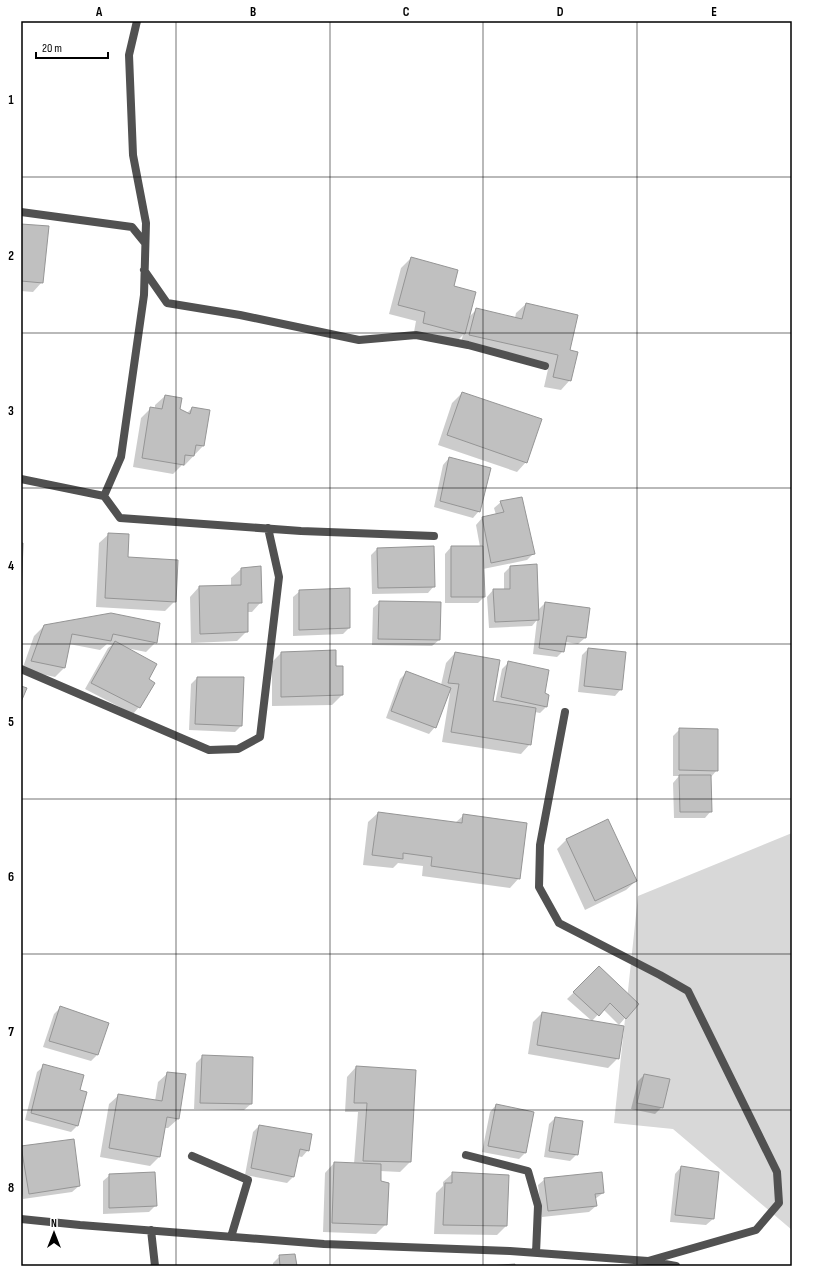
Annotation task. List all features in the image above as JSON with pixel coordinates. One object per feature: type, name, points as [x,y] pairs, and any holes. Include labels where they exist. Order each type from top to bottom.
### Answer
[{"type":"street","points":[[104,496],[121,457],[144,295],[146,223],[133,155],[129,55],[137,21]]},
{"type":"street","points":[[21,212],[132,227],[145,243]]},
{"type":"street","points":[[144,270],[167,303],[359,340],[416,335],[468,344],[545,366]]},
{"type":"street","points":[[21,479],[104,496],[120,518],[268,528],[434,536]]},
{"type":"street","points":[[21,669],[209,750],[238,749],[260,737],[279,577],[268,528]]},
{"type":"street","points":[[565,712],[540,845],[539,887],[559,923],[688,991],[777,1172],[779,1203],[756,1230],[648,1261]]},
{"type":"street","points":[[466,1155],[528,1171],[538,1206],[536,1253]]},
{"type":"street","points":[[192,1156],[248,1180],[231,1236]]},
{"type":"street","points":[[21,1217],[151,1230],[324,1244],[536,1253],[648,1261],[676,1266]]},
{"type":"street","points":[[151,1230],[155,1266]]},
{"type":"shaded area","points":[[792,833],[792,1230],[673,1129],[614,1123],[638,896]]},
{"type":"building","points":[[21,224],[49,226],[43,283],[21,281]]},
{"type":"building","points":[[411,257],[458,270],[454,286],[476,292],[465,334],[423,323],[425,312],[398,305]]},
{"type":"building","points":[[526,303],[578,315],[570,350],[578,352],[571,381],[553,377],[558,355],[469,335],[476,308],[522,319]]},
{"type":"building","points":[[462,392],[542,419],[527,463],[447,435]]},
{"type":"building","points":[[165,395],[182,398],[180,409],[190,414],[192,407],[210,410],[204,446],[196,445],[194,456],[185,455],[184,465],[142,458],[150,407],[162,409]]},
{"type":"building","points":[[449,457],[491,468],[480,512],[440,501]]},
{"type":"building","points":[[522,497],[535,554],[491,563],[482,517],[504,512],[500,501]]},
{"type":"building","points":[[108,533],[129,534],[128,557],[178,560],[176,602],[105,598]]},
{"type":"building","points":[[21,543],[23,543],[21,603]]},
{"type":"building","points":[[434,546],[435,587],[378,588],[377,548]]},
{"type":"building","points":[[451,546],[483,546],[485,597],[451,597]]},
{"type":"building","points":[[537,564],[539,620],[495,622],[493,589],[510,589],[510,566]]},
{"type":"building","points":[[261,566],[262,603],[248,603],[248,632],[200,634],[199,586],[241,585],[241,568]]},
{"type":"building","points":[[350,588],[350,628],[299,630],[299,590]]},
{"type":"building","points":[[379,601],[441,602],[440,640],[378,639]]},
{"type":"building","points":[[545,602],[590,608],[586,638],[567,636],[564,652],[539,648]]},
{"type":"building","points":[[111,613],[160,623],[157,643],[113,634],[111,641],[72,634],[65,668],[31,661],[44,625]]},
{"type":"building","points":[[115,641],[157,664],[149,679],[155,683],[140,708],[91,683]]},
{"type":"building","points":[[588,648],[626,652],[622,690],[584,686]]},
{"type":"building","points":[[336,650],[336,666],[343,666],[343,695],[281,697],[281,652]]},
{"type":"building","points":[[455,652],[500,660],[493,701],[536,708],[531,745],[451,732],[459,684],[448,683]]},
{"type":"building","points":[[508,661],[549,670],[545,693],[549,695],[547,707],[501,697]]},
{"type":"building","points":[[406,671],[451,688],[436,728],[391,711]]},
{"type":"building","points":[[197,677],[244,677],[242,726],[195,724]]},
{"type":"building","points":[[21,686],[27,688],[21,702]]},
{"type":"building","points":[[679,728],[718,729],[718,771],[679,770]]},
{"type":"building","points":[[679,775],[711,775],[712,812],[680,812]]},
{"type":"building","points":[[378,812],[462,823],[463,814],[527,823],[520,879],[431,866],[432,857],[403,853],[403,859],[372,855]]},
{"type":"building","points":[[608,819],[637,881],[595,901],[566,839]]},
{"type":"building","points":[[599,966],[639,1004],[626,1019],[610,1003],[599,1016],[573,992]]},
{"type":"building","points":[[60,1006],[109,1023],[98,1055],[49,1041]]},
{"type":"building","points":[[542,1012],[624,1026],[619,1059],[537,1045]]},
{"type":"building","points":[[202,1055],[253,1057],[252,1104],[200,1103]]},
{"type":"building","points":[[43,1064],[84,1075],[80,1090],[87,1092],[78,1126],[31,1113]]},
{"type":"building","points":[[356,1066],[416,1070],[411,1162],[363,1161],[367,1103],[354,1103]]},
{"type":"building","points":[[167,1072],[186,1074],[179,1119],[167,1117],[160,1157],[109,1148],[118,1094],[162,1101]]},
{"type":"building","points":[[644,1074],[670,1079],[663,1108],[637,1103]]},
{"type":"building","points":[[496,1104],[534,1112],[526,1153],[488,1146]]},
{"type":"building","points":[[555,1117],[583,1121],[578,1155],[549,1151]]},
{"type":"building","points":[[259,1125],[312,1134],[309,1151],[300,1149],[294,1177],[251,1168]]},
{"type":"building","points":[[74,1139],[80,1186],[29,1194],[21,1146]]},
{"type":"building","points":[[334,1162],[381,1164],[381,1181],[389,1183],[387,1225],[332,1223]]},
{"type":"building","points":[[681,1166],[719,1172],[714,1219],[675,1215]]},
{"type":"building","points":[[155,1172],[157,1206],[109,1208],[109,1174]]},
{"type":"building","points":[[452,1172],[509,1175],[507,1226],[443,1225],[445,1183],[452,1183]]},
{"type":"building","points":[[602,1172],[604,1193],[595,1194],[597,1206],[548,1211],[544,1178]]},
{"type":"building","points":[[295,1254],[297,1266],[280,1266],[279,1255]]},
{"type":"building","points":[[515,1264],[515,1266],[490,1266]]}]
